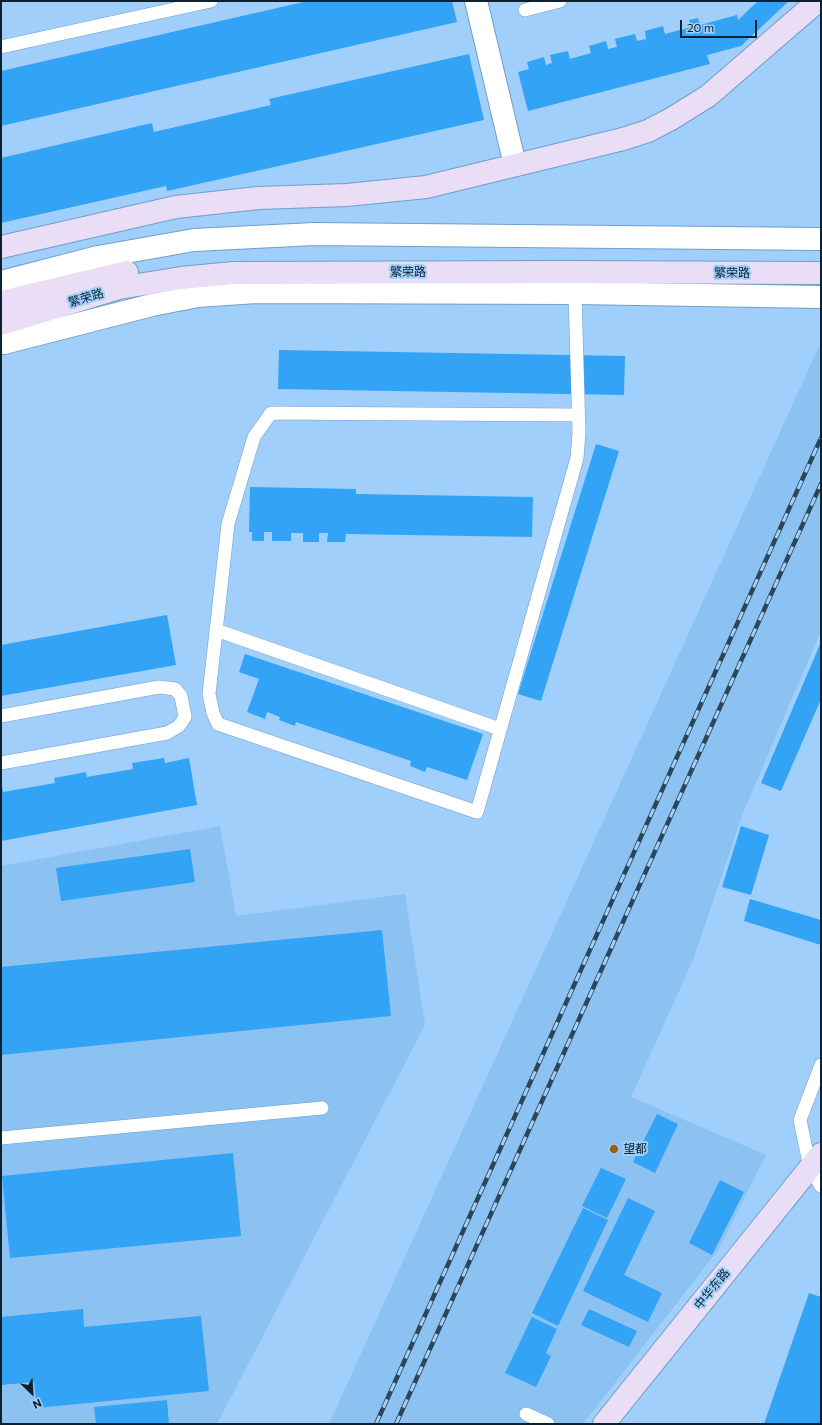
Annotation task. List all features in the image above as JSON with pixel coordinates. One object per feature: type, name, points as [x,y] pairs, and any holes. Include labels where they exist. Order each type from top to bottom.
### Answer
[{"type":"main road","points":[[1,247],[176,207],[258,198],[347,195],[426,187],[623,139],[648,131],[671,119],[708,96],[818,1]]},
{"type":"main road","name":"繁荣路","points":[[1,302],[116,274],[179,264],[238,258],[515,257],[821,259]]},
{"type":"main road","name":"繁荣路","points":[[1,324],[119,288],[181,278],[233,273],[821,273]]},
{"type":"main road","name":"中华东路","points":[[604,1424],[817,1169]]},
{"type":"street","points":[[476,1],[515,165]]},
{"type":"street","points":[[1,282],[98,257],[194,240],[307,234],[821,238]]},
{"type":"street","points":[[1,342],[4,343],[152,305],[198,296],[256,292],[575,293],[821,297]]},
{"type":"lane","points":[[1,47],[211,1]]},
{"type":"lane","points":[[525,10],[560,1]]},
{"type":"lane","points":[[575,293],[579,433],[577,458],[477,812],[218,724],[213,713],[209,694],[228,524],[254,437],[271,413],[578,415]]},
{"type":"lane","points":[[216,630],[500,729]]},
{"type":"lane","points":[[1,716],[159,687],[175,689],[181,696],[185,717],[180,726],[167,733],[1,763]]},
{"type":"lane","points":[[817,1169],[800,1120],[821,1065]]},
{"type":"lane","points":[[1,1138],[322,1108]]},
{"type":"lane","points":[[526,1414],[548,1424]]},
{"type":"shaded area","points":[[821,342],[821,631],[743,813],[693,960],[631,1097],[766,1155],[718,1250],[583,1424],[329,1424]]},
{"type":"shaded area","points":[[220,826],[236,916],[405,894],[425,1025],[217,1424],[1,1424],[1,866]]},
{"type":"building","points":[[308,1],[452,1],[457,22],[1,126],[1,71]]},
{"type":"building","points":[[758,1],[789,1],[741,46],[707,55],[710,64],[528,111],[518,72],[529,69],[527,62],[544,57],[546,65],[552,63],[550,55],[568,51],[570,59],[591,53],[589,46],[606,41],[608,49],[617,47],[615,39],[635,34],[637,41],[646,39],[645,31],[663,26],[665,34],[691,27],[689,20],[698,18],[700,25],[737,15],[738,20]]},
{"type":"building","points":[[469,54],[484,120],[167,191],[166,186],[1,223],[1,158],[152,123],[154,132],[271,105],[269,99]]},
{"type":"building","points":[[279,350],[625,356],[624,395],[278,389]]},
{"type":"building","points":[[596,444],[619,451],[541,701],[518,694]]},
{"type":"building","points":[[250,487],[356,489],[356,494],[533,497],[532,537],[346,534],[345,542],[327,542],[328,533],[319,533],[319,542],[303,542],[303,533],[291,533],[291,541],[272,541],[272,532],[264,532],[264,541],[252,541],[252,532],[249,532]]},
{"type":"building","points":[[167,615],[176,665],[1,696],[1,645]]},
{"type":"building","points":[[821,642],[821,699],[781,791],[761,783]]},
{"type":"building","points":[[245,654],[483,734],[467,780],[427,767],[425,772],[410,766],[411,761],[296,722],[295,726],[279,720],[280,717],[267,712],[265,719],[247,712],[259,679],[239,672]]},
{"type":"building","points":[[164,758],[165,763],[189,758],[197,805],[1,841],[1,786],[3,792],[55,783],[54,778],[86,772],[87,777],[133,769],[132,763]]},
{"type":"building","points":[[741,826],[769,835],[751,895],[722,887]]},
{"type":"building","points":[[190,849],[195,882],[61,901],[56,868]]},
{"type":"building","points":[[750,899],[821,920],[821,945],[744,921]]},
{"type":"building","points":[[382,930],[391,1016],[1,1055],[1,967]]},
{"type":"building","points":[[657,1114],[678,1124],[655,1173],[633,1162]]},
{"type":"building","points":[[233,1153],[241,1236],[10,1258],[2,1176]]},
{"type":"building","points":[[601,1168],[626,1179],[607,1218],[582,1206]]},
{"type":"building","points":[[720,1180],[744,1192],[712,1255],[689,1243]]},
{"type":"building","points":[[628,1198],[655,1211],[624,1275],[662,1293],[648,1322],[583,1291]]},
{"type":"building","points":[[583,1208],[608,1220],[558,1326],[532,1313]]},
{"type":"building","points":[[809,1293],[821,1297],[821,1424],[764,1424]]},
{"type":"building","points":[[83,1309],[84,1327],[201,1316],[209,1391],[37,1408],[34,1382],[1,1385],[1,1317]]},
{"type":"building","points":[[589,1309],[637,1331],[629,1347],[581,1325]]},
{"type":"building","points":[[532,1317],[557,1329],[546,1353],[551,1356],[536,1387],[505,1373]]},
{"type":"building","points":[[167,1400],[169,1424],[96,1424],[94,1407]]},
{"type":"railway","points":[[376,1424],[821,438]]},
{"type":"railway","points":[[396,1424],[821,484]]},
{"type":"place","name":"望都","points":[[614,1149]]}]
